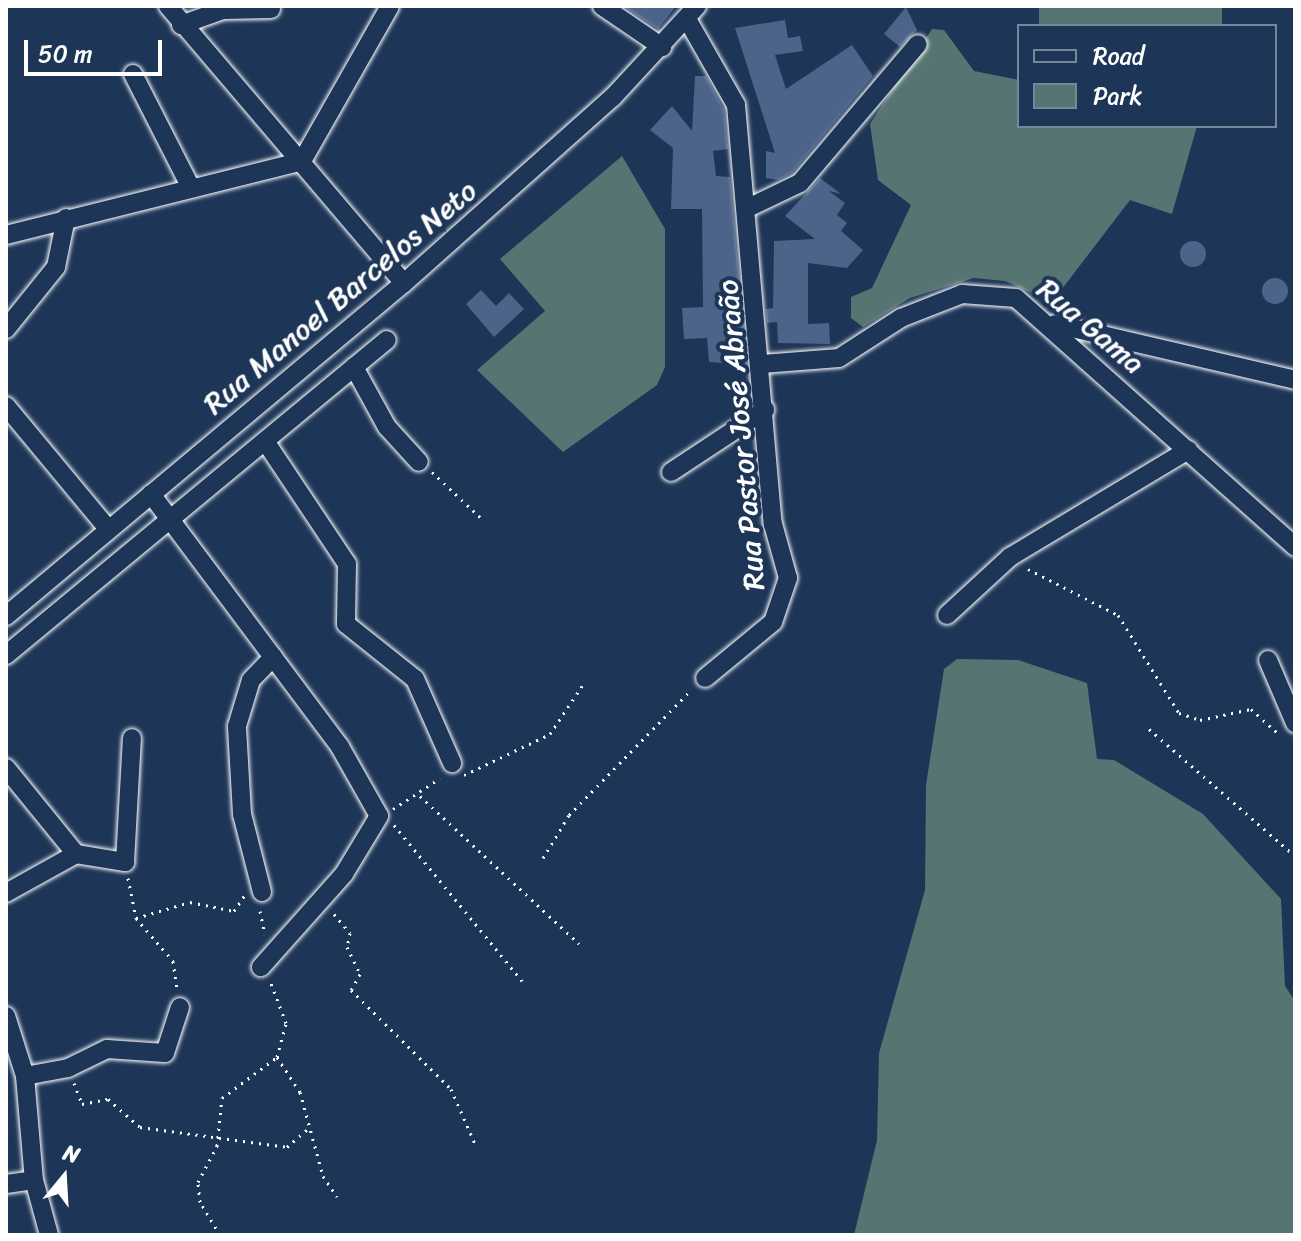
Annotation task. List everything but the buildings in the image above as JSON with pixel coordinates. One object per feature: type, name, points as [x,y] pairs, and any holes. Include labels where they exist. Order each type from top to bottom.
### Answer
[{"type":"street","points":[[168,6],[297,164],[404,283]]},
{"type":"street","points":[[6,235],[189,184],[297,164],[321,137],[390,6]]},
{"type":"street","points":[[602,6],[662,47]]},
{"type":"street","points":[[181,25],[223,10],[271,9]]},
{"type":"street","name":"Rua Manoel Barcelos Neto","points":[[6,616],[404,283],[662,47],[692,13]]},
{"type":"street","name":"Rua Pastor José Abraão","points":[[692,13],[730,86],[750,207],[773,524],[787,565],[788,591],[773,622],[705,678]]},
{"type":"street","points":[[750,207],[800,183],[918,44]]},
{"type":"street","points":[[133,74],[189,184]]},
{"type":"street","points":[[316,186],[321,137]]},
{"type":"street","points":[[6,329],[56,267],[66,218]]},
{"type":"street","name":"Rua Gama","points":[[762,364],[839,358],[916,311],[975,292],[1016,298],[1052,323],[1295,547]]},
{"type":"street","points":[[1052,323],[1295,380]]},
{"type":"street","points":[[6,655],[387,340]]},
{"type":"street","points":[[354,367],[387,427],[419,462]]},
{"type":"street","points":[[6,406],[108,529]]},
{"type":"street","points":[[671,472],[765,410]]},
{"type":"street","points":[[265,441],[347,564],[346,624],[415,679],[452,763]]},
{"type":"street","points":[[947,615],[1006,560],[1188,450]]},
{"type":"street","points":[[151,494],[340,747],[379,816],[321,899],[261,967]]},
{"type":"street","points":[[260,883],[242,814],[237,726],[251,680],[273,657]]},
{"type":"street","points":[[1268,660],[1292,732]]},
{"type":"street","points":[[6,893],[76,854],[125,862],[132,738]]},
{"type":"street","points":[[6,768],[76,854]]},
{"type":"street","points":[[25,1076],[68,1068],[107,1049],[165,1053],[180,1007]]},
{"type":"street","points":[[6,1016],[25,1076],[34,1180],[49,1235]]},
{"type":"street","points":[[6,1184],[34,1180]]},
{"type":"path","points":[[419,462],[481,518]]},
{"type":"path","points":[[1006,560],[1118,615],[1179,713],[1200,720],[1251,709],[1292,732]]},
{"type":"path","points":[[543,858],[569,815],[705,678]]},
{"type":"path","points":[[523,982],[384,813],[420,796],[452,763],[468,778],[550,734],[582,686]]},
{"type":"path","points":[[1149,729],[1295,856]]},
{"type":"path","points":[[420,796],[579,944]]},
{"type":"path","points":[[125,862],[136,918],[173,961],[180,1007]]},
{"type":"path","points":[[136,918],[190,902],[234,911],[260,883]]},
{"type":"path","points":[[260,883],[259,921],[278,946]]},
{"type":"path","points":[[321,899],[350,933],[347,947],[360,974],[351,990],[451,1089],[476,1146]]},
{"type":"path","points":[[261,967],[283,1003],[277,1057],[300,1092],[323,1176],[337,1197]]},
{"type":"path","points":[[220,1235],[200,1202],[198,1182],[218,1141],[222,1098],[277,1057]]},
{"type":"path","points":[[68,1068],[82,1104],[108,1099],[140,1127],[218,1141],[238,1135],[287,1147],[310,1127]]},
{"type":"green space","points":[[1039,6],[1222,6],[1222,24],[1039,24]]},
{"type":"green space","points":[[932,29],[944,30],[974,71],[1017,80],[1017,128],[1196,128],[1172,214],[1130,200],[1052,302],[1005,281],[974,278],[910,298],[863,327],[851,318],[851,297],[872,288],[911,205],[878,180],[870,124]]},
{"type":"green space","points":[[622,156],[665,229],[665,367],[657,385],[563,452],[477,370],[545,311],[500,259]]},
{"type":"green space","points":[[957,659],[1018,660],[1087,683],[1097,759],[1114,760],[1203,814],[1281,899],[1285,986],[1295,1001],[1295,1235],[854,1235],[877,1140],[879,1053],[925,890],[926,785],[944,669]]}]
